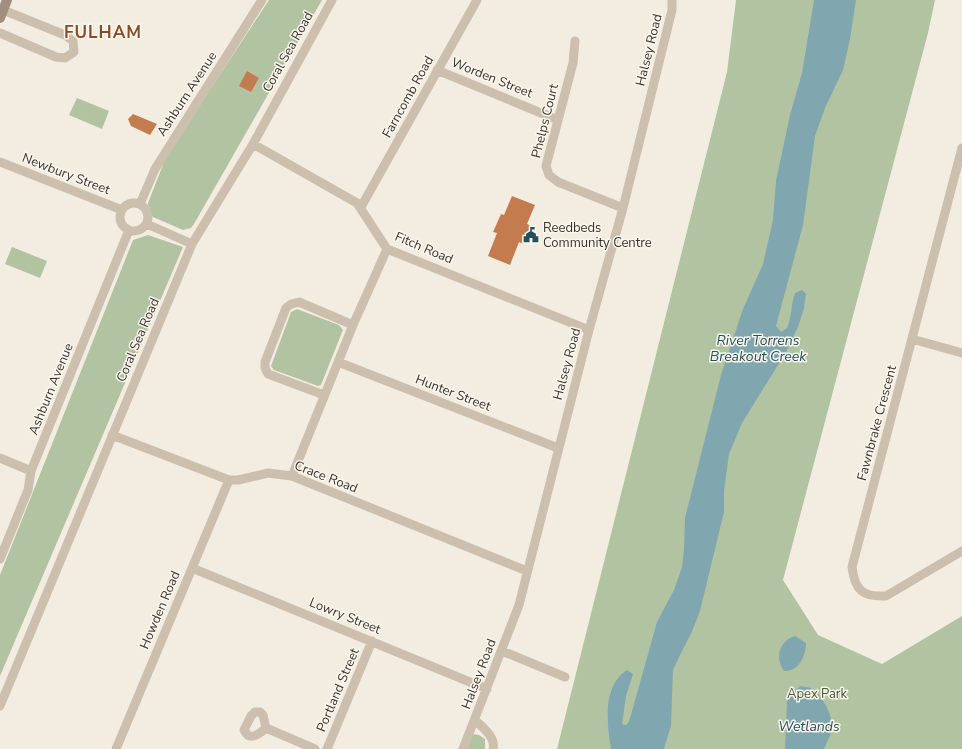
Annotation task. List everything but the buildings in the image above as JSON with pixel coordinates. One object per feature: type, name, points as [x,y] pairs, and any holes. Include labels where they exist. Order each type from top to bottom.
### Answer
[{"type":"street","name":"Ashburn Avenue","points":[[140,204],[155,169],[262,0]]},
{"type":"street","name":"Coral Sea Road","points":[[0,706],[192,244],[253,144],[332,0]]},
{"type":"street","name":"Farncomb Road","points":[[361,206],[477,0]]},
{"type":"street","name":"Halsey Road","points":[[672,0],[672,10]]},
{"type":"street","name":"Halsey Road","points":[[463,749],[476,720],[519,606],[558,448],[623,208],[675,0]]},
{"type":"street","points":[[0,33],[56,57],[65,58],[74,52],[73,41],[65,35],[3,9]]},
{"type":"street","name":"Phelps Court","points":[[575,41],[573,62],[546,166],[549,175],[558,182],[623,208]]},
{"type":"street","name":"Worden Street","points":[[438,70],[558,120]]},
{"type":"street","name":"Fitch Road","points":[[253,144],[361,206],[387,249],[589,330]]},
{"type":"street","name":"Fawnbrake Crescent","points":[[962,148],[852,568],[854,581],[863,593],[874,597],[886,596],[962,552]]},
{"type":"street","name":"Newbury Street","points":[[0,162],[122,210]]},
{"type":"street","points":[[131,204],[140,204],[148,212],[147,224],[139,230],[129,230],[121,222],[122,210],[131,204]]},
{"type":"street","points":[[147,224],[192,244]]},
{"type":"street","name":"Ashburn Avenue","points":[[0,559],[28,490],[31,471],[129,230]]},
{"type":"street","points":[[292,476],[353,325],[387,249]]},
{"type":"street","points":[[324,395],[268,374],[266,371],[265,362],[286,308],[291,304],[299,302],[353,325]]},
{"type":"street","points":[[912,339],[962,353]]},
{"type":"street","name":"Hunter Street","points":[[338,362],[558,448]]},
{"type":"street","name":"Crace Road","points":[[112,435],[229,480],[238,480],[268,472],[292,476],[528,571]]},
{"type":"street","points":[[0,458],[31,471]]},
{"type":"street","name":"Howden Road","points":[[116,749],[229,480]]},
{"type":"street","name":"Lowry Street","points":[[192,568],[487,689]]},
{"type":"street","name":"Portland Street","points":[[327,749],[372,641]]},
{"type":"street","points":[[502,651],[565,677]]},
{"type":"street","name":"Halsey Road","points":[[476,720],[491,736],[494,745],[493,749]]},
{"type":"street","points":[[266,728],[315,749]]},
{"type":"green space","points":[[269,0],[322,0],[191,228],[183,230],[153,217],[150,213],[148,203],[166,157]]},
{"type":"green space","name":"Apex Park","points":[[736,0],[935,0],[928,33],[783,580],[818,635],[882,664],[962,616],[962,749],[557,749],[727,72]]},
{"type":"green space","points":[[77,98],[109,111],[102,129],[69,115]]},
{"type":"green space","points":[[148,235],[183,247],[0,676],[0,575],[133,240]]},
{"type":"green space","points":[[12,247],[47,261],[40,278],[5,264]]},
{"type":"green space","points":[[297,309],[339,325],[343,330],[321,385],[318,386],[274,370],[271,366],[291,312]]},
{"type":"green space","points":[[472,734],[479,735],[485,739],[485,749],[463,749]]},
{"type":"water","name":"River Torrens Breakout Creek","points":[[814,0],[856,0],[850,39],[843,70],[825,108],[815,136],[803,225],[776,326],[781,332],[787,328],[795,293],[802,290],[806,294],[804,308],[798,327],[786,352],[742,423],[729,454],[724,491],[724,512],[700,611],[691,634],[673,670],[671,726],[664,749],[611,749],[608,728],[608,706],[613,686],[619,677],[627,670],[633,674],[626,696],[622,724],[626,725],[629,722],[657,622],[674,590],[682,567],[685,518],[721,375],[743,309],[763,264],[773,220],[776,181],[790,115],[802,73]]},
{"type":"water","points":[[795,636],[806,643],[805,653],[798,666],[789,671],[784,671],[779,661],[780,650],[786,641]]},
{"type":"water","name":"Wetlands","points":[[800,686],[811,688],[816,692],[829,712],[832,728],[824,749],[785,749],[787,702],[789,697]]},
{"type":"place","name":"Reedbeds Community Centre","points":[[531,235]]},
{"type":"district","name":"FULHAM","points":[[103,32]]}]
